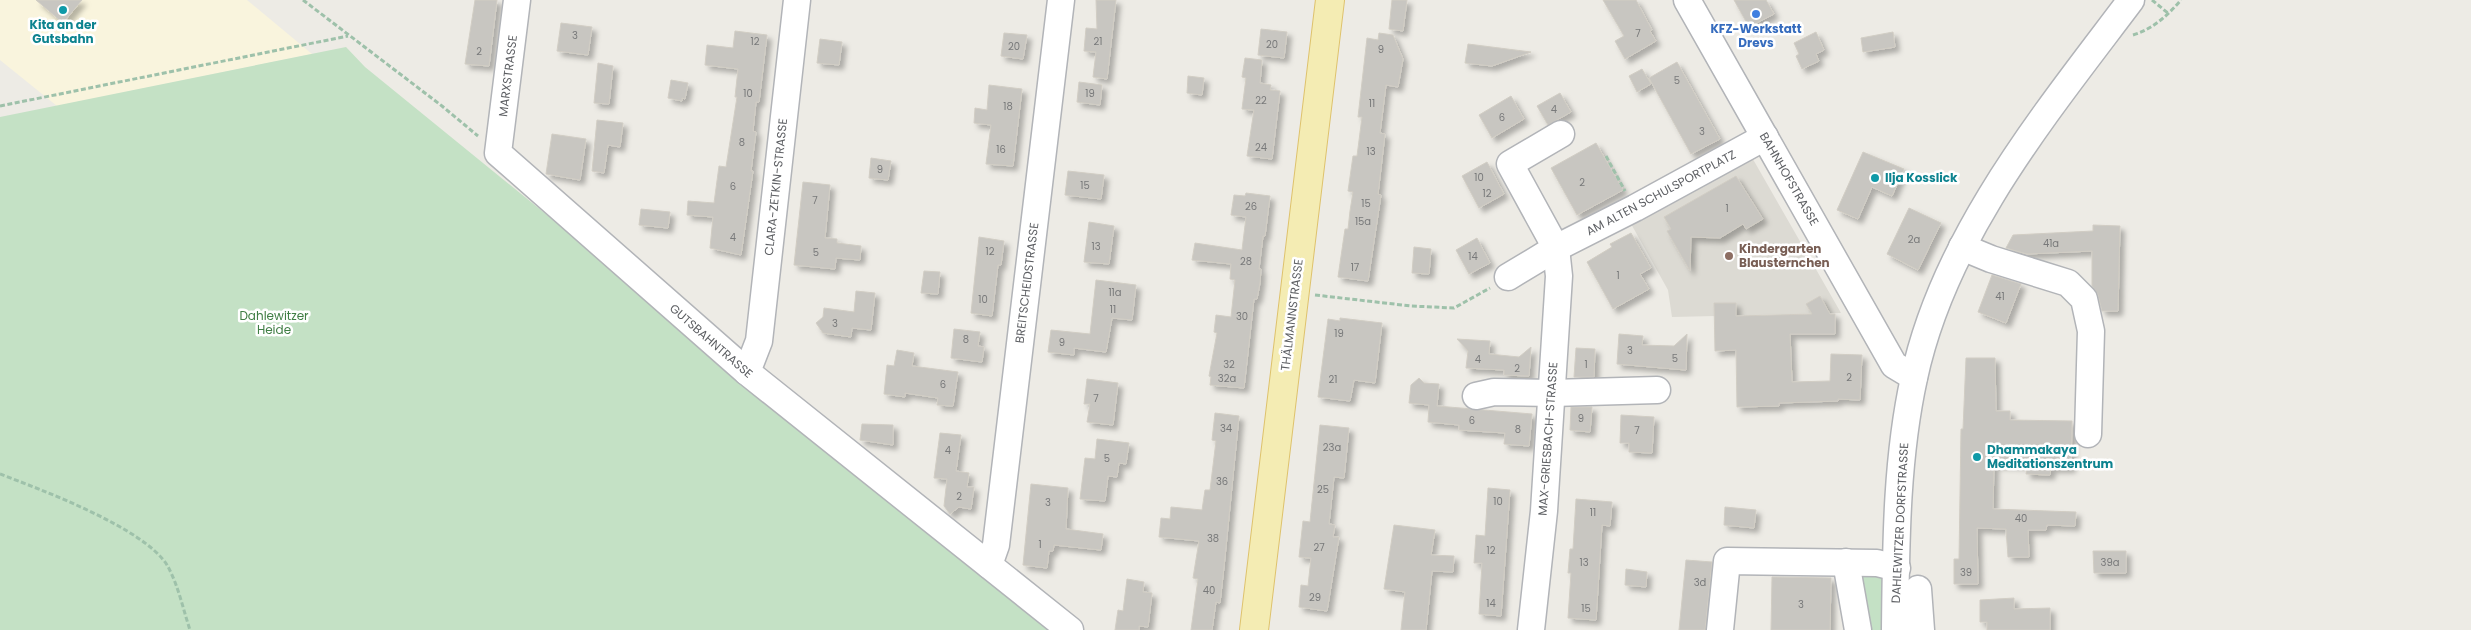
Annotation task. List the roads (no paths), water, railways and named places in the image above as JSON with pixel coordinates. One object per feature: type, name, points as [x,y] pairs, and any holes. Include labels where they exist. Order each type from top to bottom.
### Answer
[{"type":"main road","name":"THÄLMANNSTRASSE","points":[[1254,630],[1330,0]]},
{"type":"street","name":"MARXSTRASSE","points":[[498,153],[517,0]]},
{"type":"street","name":"CLARA-ZETKIN-STRASSE","points":[[747,372],[759,341],[797,0]]},
{"type":"street","name":"BREITSCHEIDSTRASSE","points":[[989,565],[996,545],[1062,0]]},
{"type":"street","name":"BAHNHOFSTRASSE","points":[[1687,0],[1894,365],[1914,376]]},
{"type":"street","name":"DAHLEWITZER DORFSTRASSE","points":[[1895,630],[1900,477],[1914,376],[1931,322],[1962,246],[1993,190],[2131,0]]},
{"type":"street","points":[[1556,248],[1510,164],[1561,134]]},
{"type":"street","name":"AM ALTEN SCHULSPORTPLATZ","points":[[1508,277],[1556,248],[1635,208],[1765,137]]},
{"type":"street","name":"GUTSBAHNTRASSE","points":[[498,153],[747,372],[1070,630]]},
{"type":"street","points":[[1962,246],[1991,259],[2068,283],[2084,300],[2091,331],[2088,434]]},
{"type":"street","name":"MAX-GRIESBACH-STRASSE","points":[[1531,630],[1544,511],[1552,393],[1559,276],[1556,248]]},
{"type":"street","points":[[1476,396],[1494,392],[1552,393],[1657,390]]},
{"type":"street","points":[[1720,630],[1727,561],[1877,563],[1896,568]]},
{"type":"street","points":[[1846,562],[1858,630]]},
{"type":"street","points":[[1918,589],[1921,630]]},
{"type":"place","name":"Kita an der Gutsbahn","points":[[63,10]]},
{"type":"place","name":"KFZ-Werkstatt Drevs","points":[[1756,14]]},
{"type":"place","name":"Ilja Kosslick","points":[[1875,178]]},
{"type":"place","name":"Kindergarten Blausternchen","points":[[1729,256]]},
{"type":"place","name":"Dhammakaya Meditationszentrum","points":[[1977,457]]},
{"type":"park label","name":"Dahlewitzer Heide","points":[[274,323]]}]
